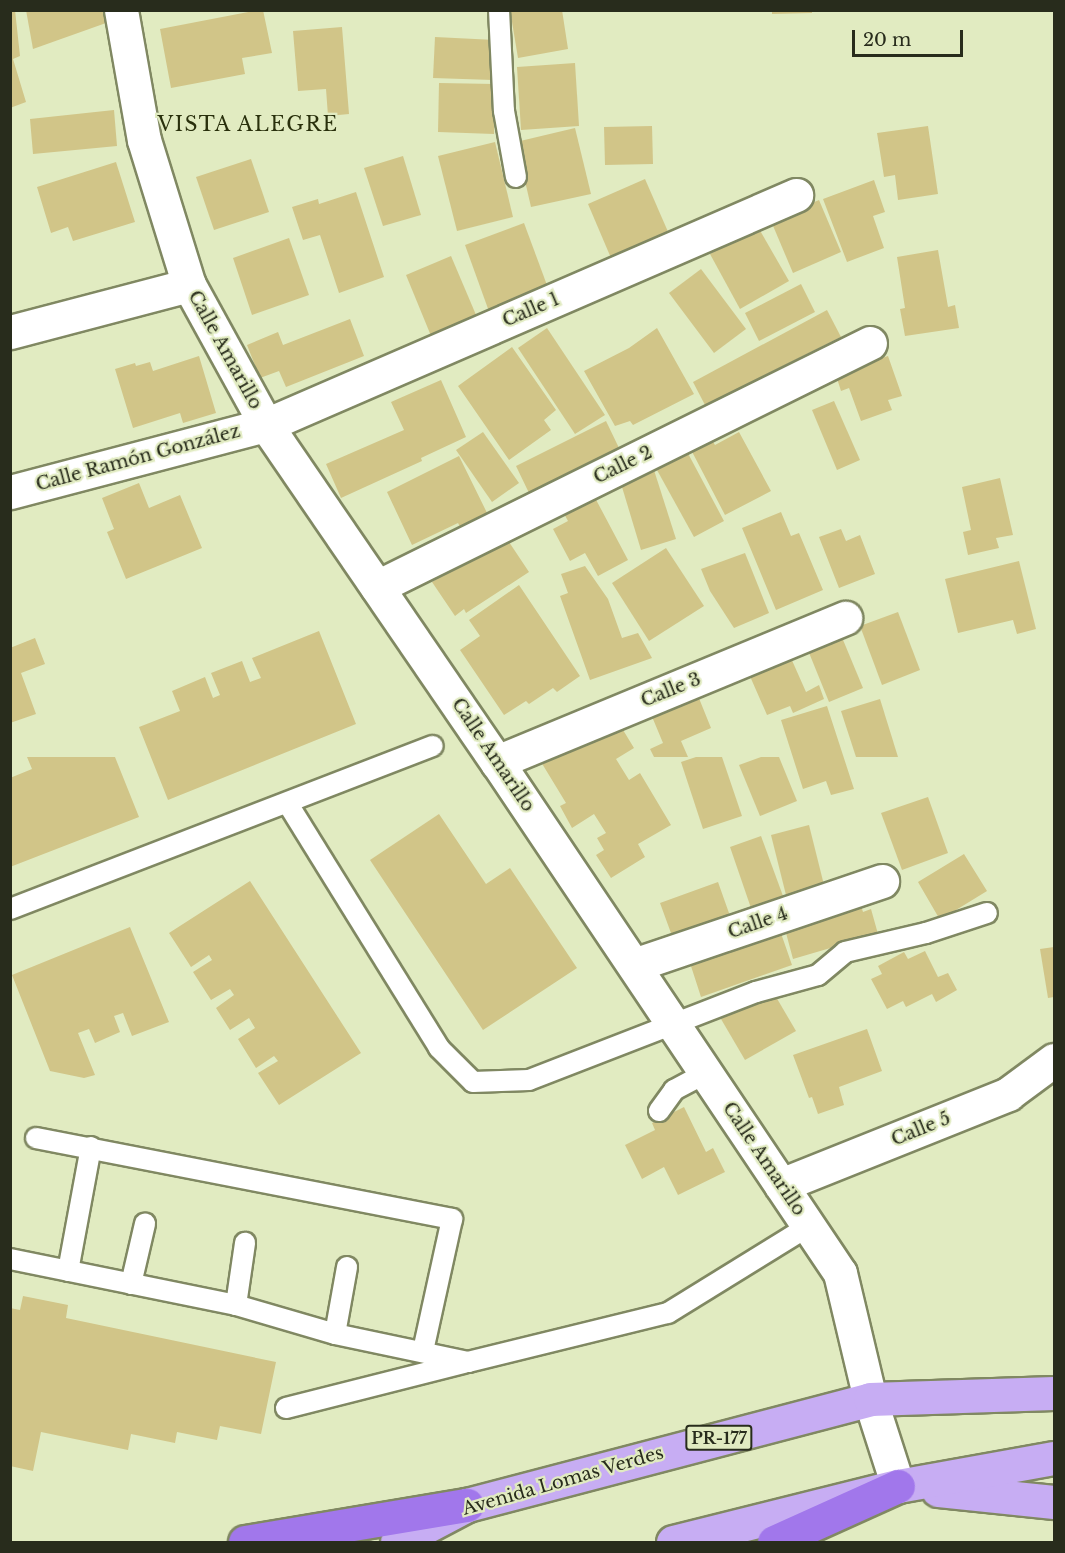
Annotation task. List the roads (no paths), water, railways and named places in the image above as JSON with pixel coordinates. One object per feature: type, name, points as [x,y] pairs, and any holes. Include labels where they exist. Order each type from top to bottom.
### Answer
[{"type":"highway","points":[[774,1542],[898,1486]]},
{"type":"highway","points":[[245,1542],[467,1505]]},
{"type":"main road","name":"Avenida Lomas Verdes","points":[[397,1542],[467,1505],[870,1399],[1054,1393]]},
{"type":"main road","points":[[673,1542],[898,1486],[1054,1458]]},
{"type":"main road","points":[[898,1486],[1054,1502]]},
{"type":"street","name":"Calle Amarillo","points":[[121,10],[144,140],[189,285],[266,424],[674,1024],[840,1274],[870,1399],[898,1486]]},
{"type":"street","name":"Calle 1","points":[[266,424],[796,195]]},
{"type":"street","points":[[10,332],[189,285]]},
{"type":"street","name":"Calle 2","points":[[377,586],[870,343]]},
{"type":"street","name":"Calle Ramón González","points":[[10,492],[266,424]]},
{"type":"street","name":"Calle 3","points":[[497,762],[845,618]]},
{"type":"street","name":"Calle 4","points":[[634,965],[882,881]]},
{"type":"street","name":"Calle 5","points":[[780,1185],[1008,1094],[1054,1060]]},
{"type":"lane","points":[[499,10],[504,111],[516,177]]},
{"type":"lane","points":[[10,909],[288,804],[433,746]]},
{"type":"lane","points":[[288,804],[439,1048],[473,1082],[528,1080],[756,992],[818,975],[845,952],[926,933],[987,912]]},
{"type":"lane","points":[[659,1111],[674,1090],[706,1073]]},
{"type":"lane","points":[[36,1138],[91,1147],[452,1220],[423,1351]]},
{"type":"lane","points":[[68,1271],[91,1147]]},
{"type":"lane","points":[[131,1284],[145,1224]]},
{"type":"lane","points":[[286,1408],[668,1313],[809,1226]]},
{"type":"lane","points":[[236,1305],[245,1243]]},
{"type":"lane","points":[[10,1259],[236,1305],[335,1334],[468,1362]]},
{"type":"lane","points":[[335,1334],[347,1267]]},
{"type":"district","name":"VISTA ALEGRE","points":[[248,124]]}]
